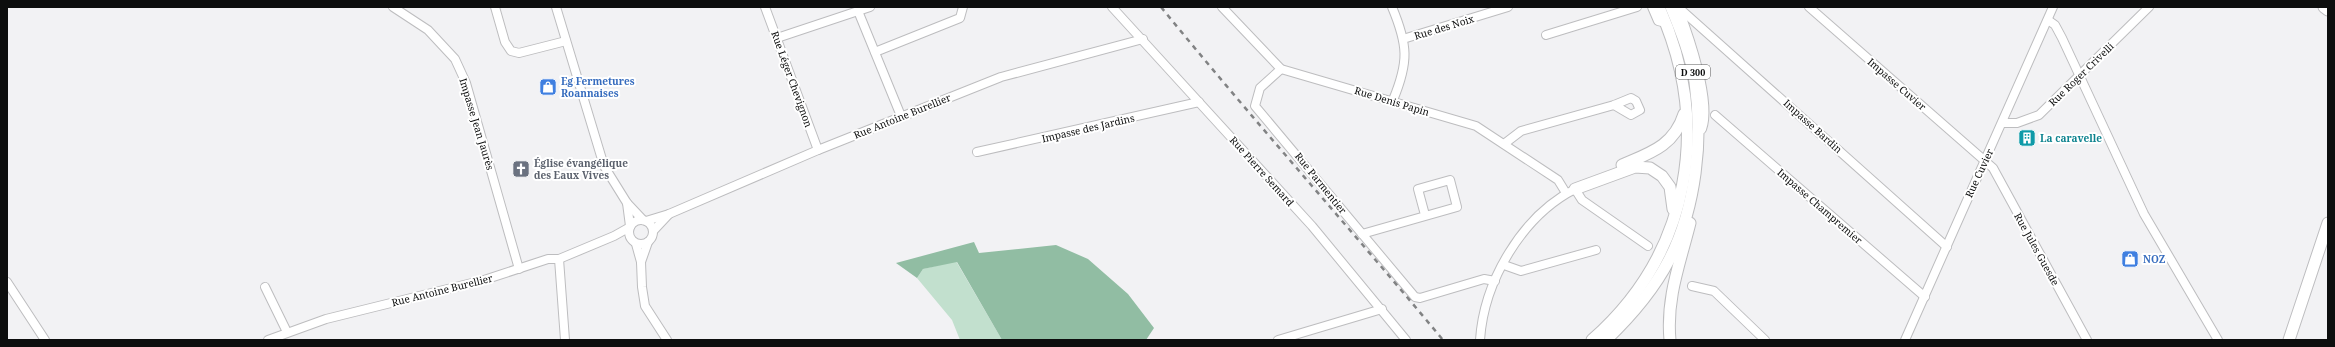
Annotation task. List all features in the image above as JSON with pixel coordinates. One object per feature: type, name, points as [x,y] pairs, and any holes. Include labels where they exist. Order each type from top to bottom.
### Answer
[{"type":"main road","name":"D 300","points":[[1659,7],[1666,22],[1684,83],[1686,108]]},
{"type":"main road","name":"D 300","points":[[1606,340],[1638,308],[1670,259],[1681,228],[1693,184],[1695,82],[1683,36],[1671,7]]},
{"type":"main road","points":[[2324,7],[2328,10]]},
{"type":"main road","points":[[1686,108],[1693,142]]},
{"type":"main road","points":[[1571,191],[1593,181],[1600,175],[1667,143],[1678,131],[1686,108]]},
{"type":"main road","name":"D 300","points":[[1592,340],[1608,326],[1640,288],[1662,249],[1681,193],[1693,142]]},
{"type":"main road","points":[[1593,181],[1602,180],[1635,167],[1643,167],[1657,171],[1666,180],[1672,192],[1673,219]]},
{"type":"main road","points":[[1670,340],[1668,313],[1673,283],[1695,202],[1693,184]]},
{"type":"main road","points":[[2289,340],[2328,223]]},
{"type":"street","name":"Impasse Jean Jaurès","points":[[393,7],[428,30],[455,59],[466,83],[519,269]]},
{"type":"street","points":[[495,7],[505,42],[511,51],[519,53],[566,41]]},
{"type":"street","points":[[556,7],[599,154],[627,203],[654,230],[653,236],[648,242],[641,262]]},
{"type":"street","name":"Rue Léger Chevignon","points":[[765,7],[818,150]]},
{"type":"street","points":[[777,38],[870,7]]},
{"type":"street","points":[[875,52],[960,18],[962,7]]},
{"type":"street","name":"Rue Pierre Semard","points":[[1112,7],[1143,39],[1312,226],[1382,309],[1406,340]]},
{"type":"street","points":[[1222,7],[1281,69]]},
{"type":"street","points":[[1392,7],[1403,39],[1405,65],[1403,77],[1393,100]]},
{"type":"street","name":"Rue des Noix","points":[[1403,39],[1508,7]]},
{"type":"street","points":[[1546,35],[1637,7]]},
{"type":"street","points":[[1652,7],[1658,21],[1666,22]]},
{"type":"street","points":[[1678,7],[1697,62],[1701,85],[1703,125],[1693,142]]},
{"type":"street","name":"Impasse Bardin","points":[[1678,7],[1947,247]]},
{"type":"street","name":"Impasse Cuvier","points":[[1809,7],[1985,161]]},
{"type":"street","name":"Rue Cuvier","points":[[1905,340],[2003,123],[2053,7]]},
{"type":"street","name":"Rue Roger Crivelli","points":[[2003,123],[2017,123],[2039,115],[2149,7]]},
{"type":"street","points":[[858,11],[901,116]]},
{"type":"street","points":[[2048,20],[2055,25],[2144,214],[2218,340]]},
{"type":"street","name":"Rue Antoine Burellier","points":[[644,220],[669,214],[818,150],[1001,77],[1143,39]]},
{"type":"street","name":"Rue Denis Papin","points":[[1281,69],[1393,100],[1476,126],[1558,180],[1582,200],[1648,246]]},
{"type":"street","name":"Rue Parmentier","points":[[1281,69],[1260,88],[1255,106],[1415,297],[1420,298],[1484,278],[1495,281]]},
{"type":"street","name":"Impasse des Jardins","points":[[977,152],[1199,102]]},
{"type":"street","points":[[1504,144],[1521,131],[1614,105]]},
{"type":"street","name":"Impasse Champremier","points":[[1715,115],[1925,297]]},
{"type":"street","name":"Rue Jules Guesde","points":[[1985,161],[1993,168],[2087,340]]},
{"type":"street","points":[[1362,234],[1457,207],[1450,180],[1418,189],[1426,215]]},
{"type":"street","points":[[1480,340],[1484,309],[1495,281],[1518,241],[1536,218],[1555,200],[1571,191]]},
{"type":"street","points":[[627,203],[630,227],[629,234],[634,242],[641,262],[642,287],[645,306],[667,340]]},
{"type":"street","name":"Rue Antoine Burellier","points":[[654,230],[669,214]]},
{"type":"street","points":[[630,227],[636,221],[644,220]]},
{"type":"street","name":"Rue Antoine Burellier","points":[[270,340],[287,332],[326,319],[484,280],[548,259],[559,259],[614,236],[630,227]]},
{"type":"street","points":[[614,236],[634,242],[648,242]]},
{"type":"street","points":[[1504,265],[1521,271],[1596,250]]},
{"type":"street","points":[[559,259],[565,340]]},
{"type":"street","points":[[7,282],[45,340]]},
{"type":"street","points":[[1692,286],[1714,291],[1765,340]]},
{"type":"street","points":[[265,287],[287,332]]},
{"type":"street","points":[[1278,340],[1382,309]]},
{"type":"green space","points":[[974,242],[979,253],[1056,245],[1088,259],[1128,294],[1154,328],[1146,340],[1002,340],[957,262],[923,269],[917,278],[896,263]]},
{"type":"green space","points":[[956,261],[1002,340],[960,340],[952,320],[917,278],[923,269]]},
{"type":"railway","points":[[1161,7],[1443,340]]},
{"type":"place","name":"Eg Fermetures Roannaises","points":[[548,87]]},
{"type":"place","name":"La caravelle","points":[[2027,138]]},
{"type":"place","name":"Église évangélique des Eaux Vives","points":[[521,169]]},
{"type":"place","name":"NOZ","points":[[2130,259]]}]
